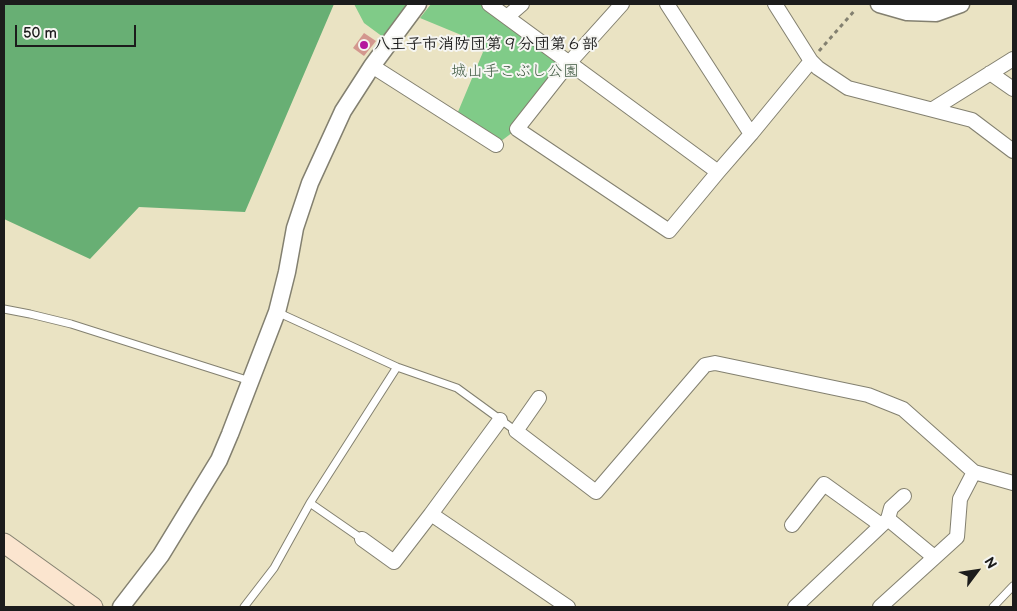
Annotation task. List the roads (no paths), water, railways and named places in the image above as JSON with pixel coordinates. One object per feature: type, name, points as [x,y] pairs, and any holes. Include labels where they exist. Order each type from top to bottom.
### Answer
[{"type":"main road","points":[[4,543],[93,607]]},
{"type":"street","points":[[121,607],[161,555],[219,460],[277,312],[295,228],[310,182],[343,111],[372,66],[418,4]]},
{"type":"street","points":[[489,4],[718,172]]},
{"type":"street","points":[[508,17],[522,4]]},
{"type":"street","points":[[622,4],[569,63],[517,129],[669,231],[811,61]]},
{"type":"street","points":[[667,4],[751,134]]},
{"type":"street","points":[[776,4],[811,61],[818,68],[848,88],[972,120],[1013,150]]},
{"type":"street","points":[[879,4],[907,12],[936,13],[961,4]]},
{"type":"street","points":[[933,109],[1013,59]]},
{"type":"street","points":[[372,66],[496,146]]},
{"type":"street","points":[[990,73],[1013,89]]},
{"type":"street","points":[[539,398],[516,431],[596,492],[705,365],[715,363],[868,395],[903,409],[974,472],[1013,483]]},
{"type":"street","points":[[362,539],[394,562],[500,420]]},
{"type":"street","points":[[880,607],[956,537],[960,499],[974,472]]},
{"type":"street","points":[[792,525],[824,484],[885,522],[934,558]]},
{"type":"street","points":[[795,607],[885,522],[891,508],[904,496]]},
{"type":"street","points":[[431,514],[568,607]]},
{"type":"lane","points":[[4,309],[71,324],[250,381]]},
{"type":"lane","points":[[277,312],[397,367],[457,388],[516,431]]},
{"type":"lane","points":[[244,607],[274,568],[310,503],[397,367]]},
{"type":"lane","points":[[310,503],[362,539]]},
{"type":"lane","points":[[993,607],[1013,586]]},
{"type":"place","name":"八王子市消防団第９分団第６部","points":[[364,45]]},
{"type":"park label","name":"城山手こぶし公園","points":[[515,72]]}]
